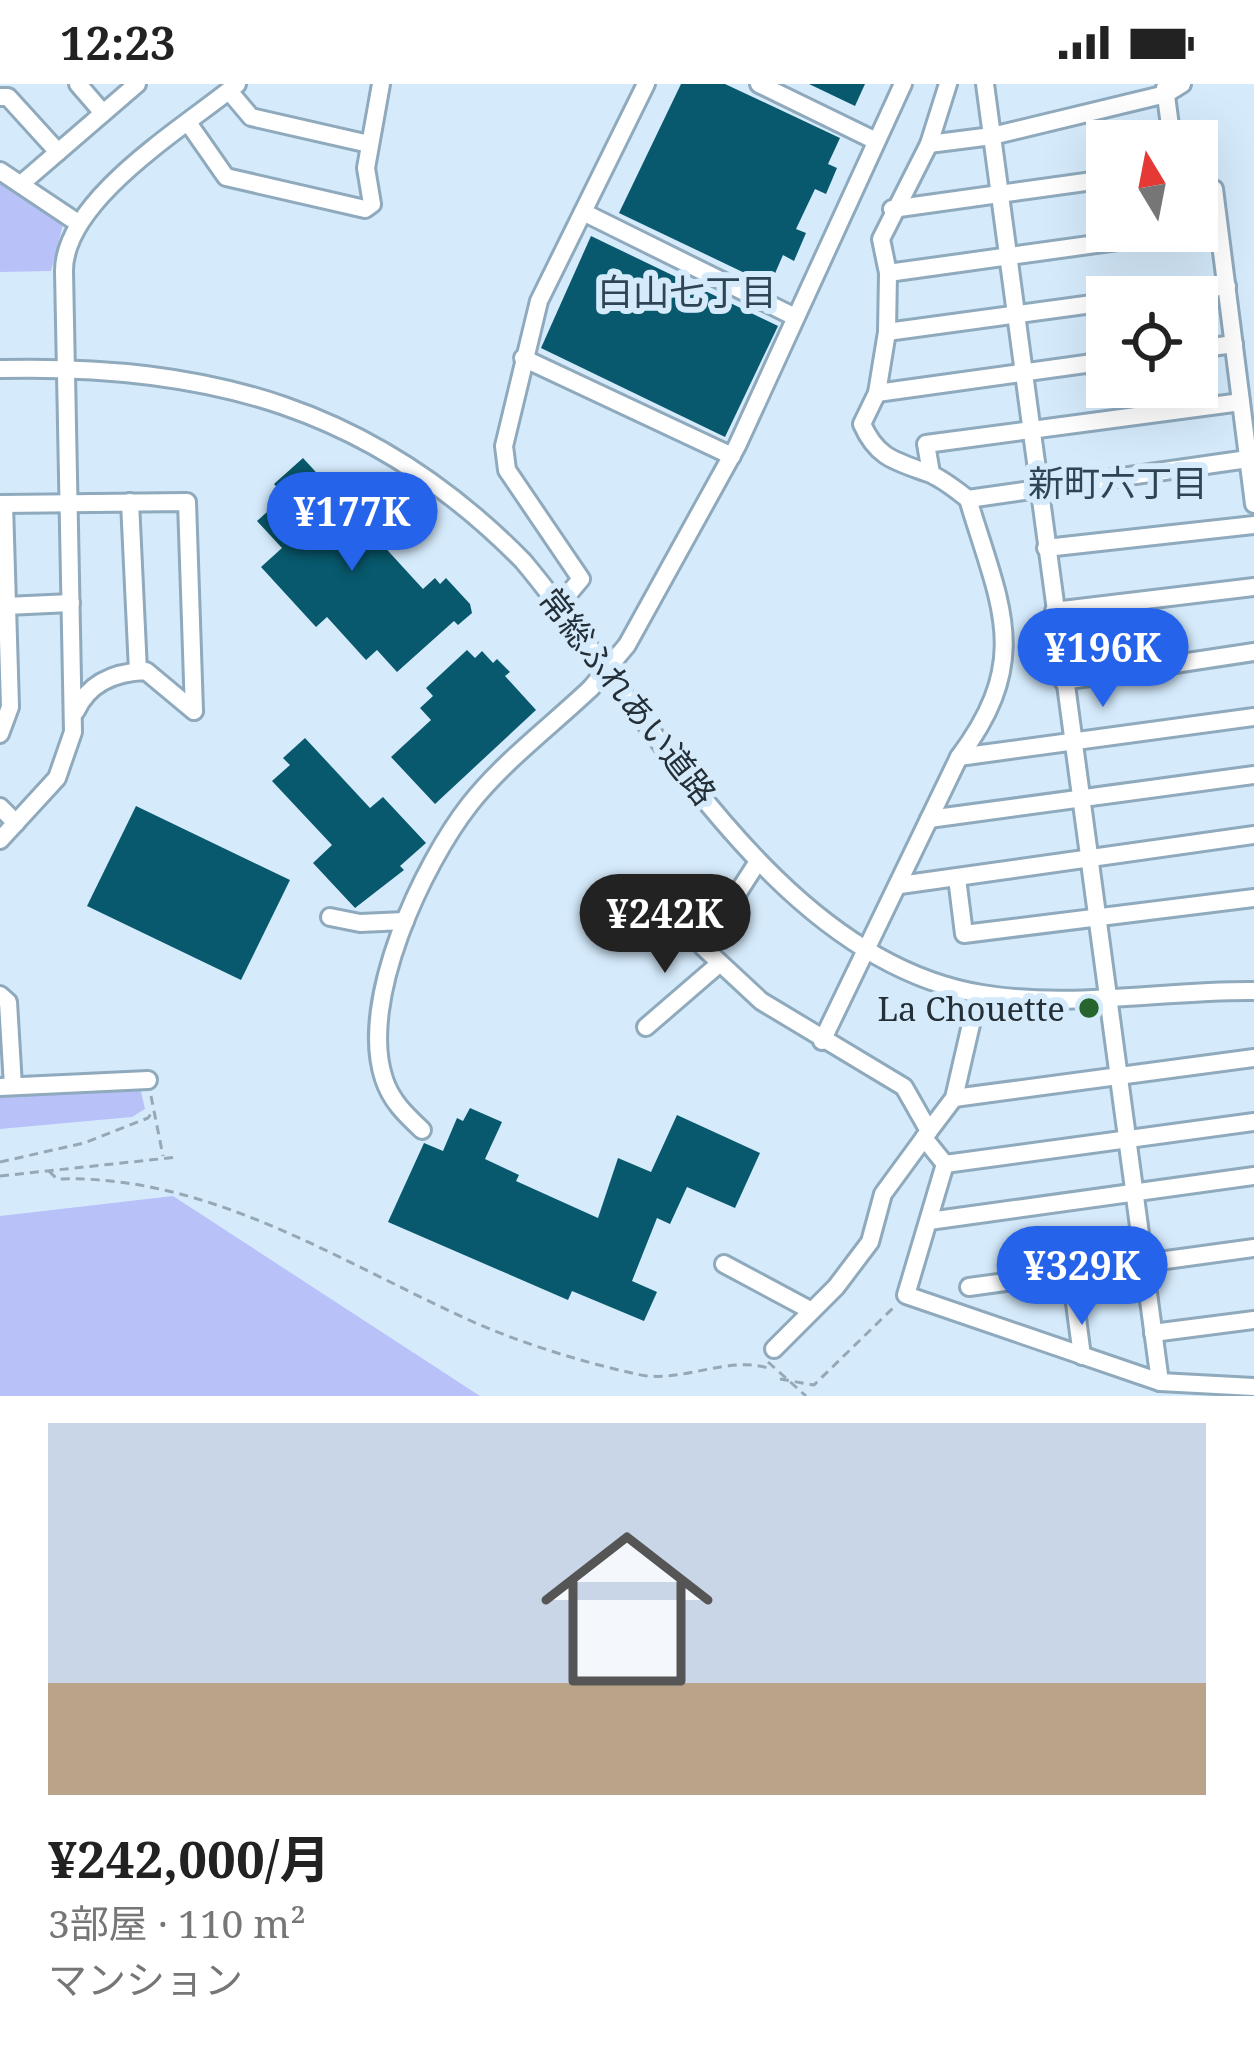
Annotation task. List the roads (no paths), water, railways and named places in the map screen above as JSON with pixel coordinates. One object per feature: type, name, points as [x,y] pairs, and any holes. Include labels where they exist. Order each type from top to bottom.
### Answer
[{"type":"street","points":[[78,84],[103,113]]},
{"type":"street","points":[[21,184],[137,84]]},
{"type":"street","points":[[189,124],[226,177],[349,208],[372,204],[369,144],[381,84]]},
{"type":"street","points":[[560,604],[581,580],[507,470],[504,455],[539,301],[646,84]]},
{"type":"street","points":[[759,84],[876,141]]},
{"type":"street","points":[[422,1130],[393,1098],[381,1062],[381,1008],[405,921],[441,846],[471,802],[591,688],[627,645],[732,456],[903,84]]},
{"type":"street","points":[[822,1041],[959,757],[988,718],[1009,641],[968,499],[931,473],[897,465],[872,447],[862,424],[878,393],[887,332],[888,273],[881,239],[892,209],[929,144],[948,84]]},
{"type":"street","points":[[985,84],[1160,1382]]},
{"type":"street","points":[[74,716],[64,255],[78,223],[103,194],[233,87],[251,117],[369,144]]},
{"type":"street","points":[[929,144],[992,136],[1171,87],[1172,120]]},
{"type":"street","points":[[0,97],[8,97],[58,152]]},
{"type":"street","points":[[0,171],[78,223]]},
{"type":"street","points":[[892,209],[1086,182]]},
{"type":"street","points":[[584,212],[795,317]]},
{"type":"street","points":[[1218,219],[1254,504]]},
{"type":"street","points":[[888,273],[1086,246]]},
{"type":"street","points":[[1218,287],[1227,286]]},
{"type":"street","points":[[887,332],[1086,305]]},
{"type":"street","points":[[1218,346],[1234,344]]},
{"type":"street","points":[[523,358],[732,456]]},
{"type":"street","points":[[878,393],[1086,365]]},
{"type":"street","name":"常総ふれあい道路","points":[[0,369],[126,369],[220,385],[337,423],[390,454],[485,523],[560,604],[757,863],[811,912],[864,946],[978,994],[1105,997],[1254,991]]},
{"type":"street","points":[[931,473],[926,444],[1241,402]]},
{"type":"street","points":[[968,499],[1248,459]]},
{"type":"street","points":[[130,502],[138,671]]},
{"type":"street","points":[[0,734],[5,707],[6,606],[2,504],[187,502],[194,711],[163,681],[138,671],[109,677],[82,696],[57,778],[0,840]]},
{"type":"street","points":[[1046,548],[1254,525]]},
{"type":"street","points":[[1054,610],[1254,587]]},
{"type":"street","points":[[6,606],[71,603]]},
{"type":"street","points":[[1063,681],[1254,652]]},
{"type":"street","points":[[959,757],[1254,717]]},
{"type":"street","points":[[929,819],[1254,776]]},
{"type":"street","points":[[0,807],[16,823]]},
{"type":"street","points":[[900,885],[1254,835]]},
{"type":"street","points":[[757,863],[703,947],[822,1041],[904,1087],[945,1164],[906,1295],[1160,1382],[1254,1387]]},
{"type":"street","points":[[957,878],[964,934],[1254,898]]},
{"type":"street","points":[[330,917],[360,923],[405,921]]},
{"type":"street","points":[[646,1027],[719,964]]},
{"type":"street","points":[[773,1349],[836,1287],[870,1242],[883,1194],[955,1098],[978,994]]},
{"type":"street","points":[[0,995],[8,1002],[6,1086],[148,1080]]},
{"type":"street","points":[[955,1098],[1254,1058]]},
{"type":"street","points":[[945,1164],[1254,1122]]},
{"type":"street","points":[[929,1221],[1254,1176]]},
{"type":"street","points":[[969,1287],[1254,1248]]},
{"type":"street","points":[[724,1264],[810,1310]]},
{"type":"street","points":[[1071,1273],[1082,1356]]},
{"type":"street","points":[[1153,1334],[1254,1320]]},
{"type":"place","name":"La Chouette","points":[[1089,1008]]},
{"type":"district","name":"白山七丁目","points":[[687,291]]},
{"type":"district","name":"新町六丁目","points":[[1118,482]]}]
